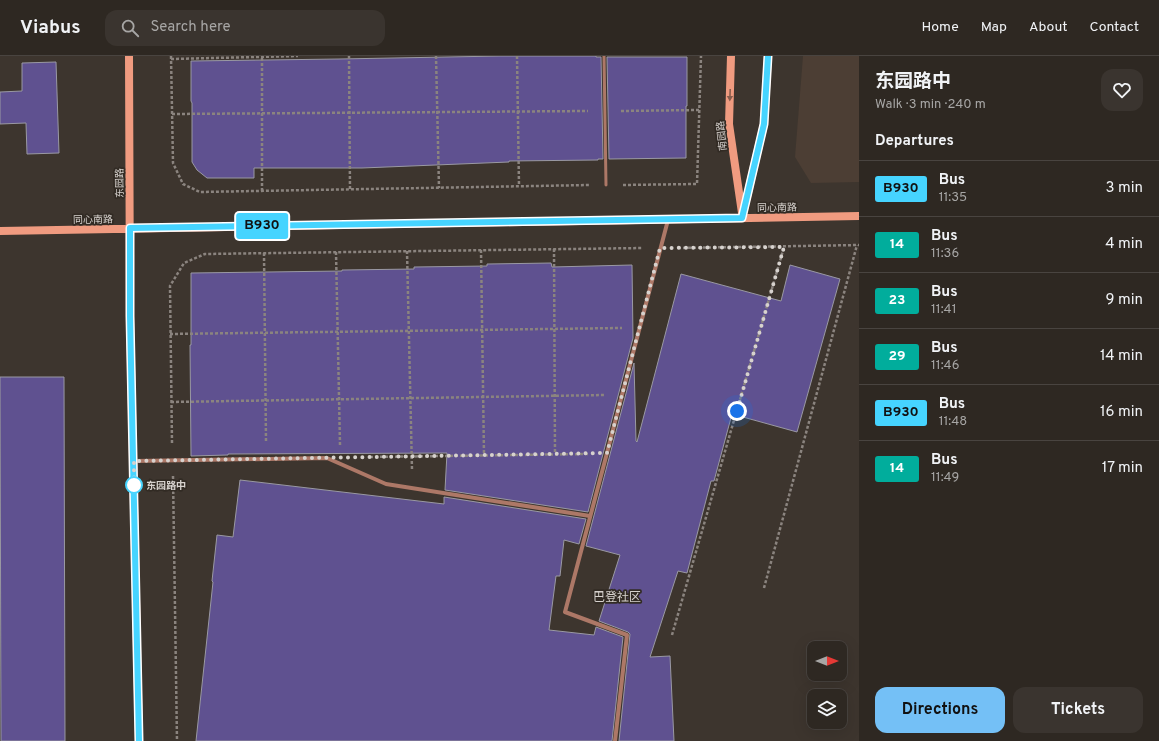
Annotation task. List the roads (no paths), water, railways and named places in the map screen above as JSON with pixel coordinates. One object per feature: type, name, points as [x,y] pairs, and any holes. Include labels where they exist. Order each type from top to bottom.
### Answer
[{"type":"street","name":"东园路","points":[[129,56],[130,323],[139,741]]},
{"type":"street","name":"南园路","points":[[731,56],[729,124],[742,218]]},
{"type":"street","points":[[742,218],[764,124],[768,56]]},
{"type":"street","name":"同心南路","points":[[0,231],[859,216]]},
{"type":"street","points":[[615,741],[627,635],[565,612],[668,220]]},
{"type":"street","points":[[134,461],[327,458],[386,484],[590,516]]},
{"type":"lane","points":[[604,56],[606,185]]},
{"type":"place","name":"东园路中","points":[[134,485]]},
{"type":"district","name":"巴登社区","points":[[617,597]]}]
